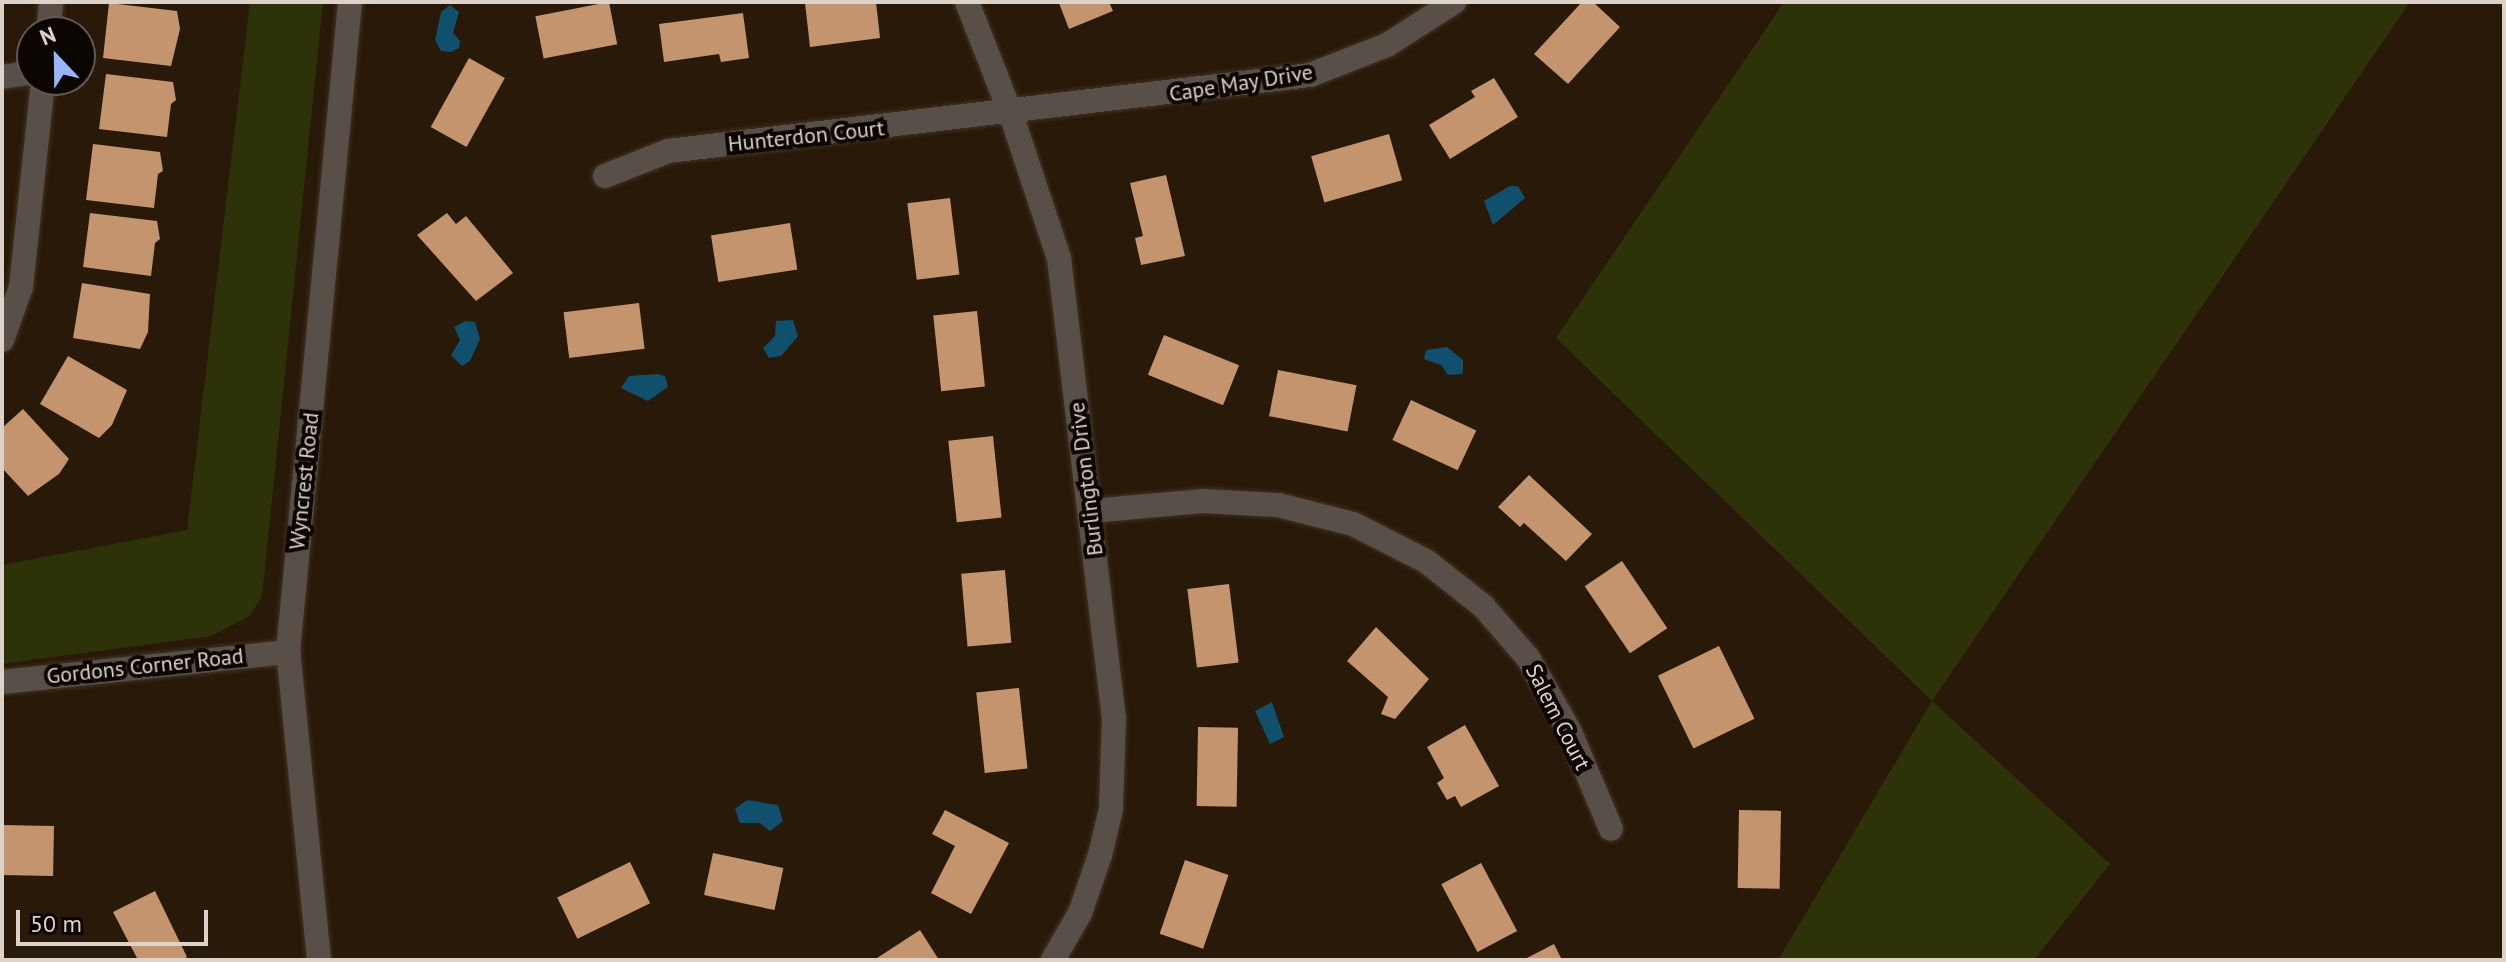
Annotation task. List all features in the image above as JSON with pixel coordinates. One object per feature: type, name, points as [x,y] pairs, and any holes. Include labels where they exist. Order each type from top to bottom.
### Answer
[{"type":"street","name":"Wyncrest Road","points":[[319,960],[288,652],[350,2]]},
{"type":"street","name":"Burlington Drive","points":[[967,2],[1011,114],[1059,258],[1114,718],[1111,809],[1092,883],[1053,960]]},
{"type":"street","name":"Cape May Drive","points":[[1011,114],[1310,75],[1387,45],[1454,2]]},
{"type":"street","points":[[2,340],[21,287],[41,96]]},
{"type":"street","name":"Hunterdon Court","points":[[605,176],[668,151],[1011,114]]},
{"type":"street","name":"Salem Court","points":[[1091,511],[1202,501],[1278,505],[1353,524],[1426,561],[1483,606],[1528,658],[1568,728],[1611,829]]},
{"type":"street","name":"Gordons Corner Road","points":[[2,682],[288,652]]},
{"type":"green space","points":[[250,2],[323,2],[262,597],[250,616],[211,636],[2,664],[2,565],[187,530]]},
{"type":"green space","points":[[1784,2],[2410,2],[1932,701],[1556,338]]},
{"type":"green space","points":[[1932,701],[2110,864],[2034,960],[1778,960]]},
{"type":"water","points":[[450,5],[459,12],[453,33],[460,41],[459,48],[451,52],[441,51],[435,40],[441,12]]},
{"type":"water","points":[[1510,186],[1518,186],[1525,198],[1493,225],[1484,201]]},
{"type":"water","points":[[793,320],[798,336],[781,356],[769,358],[763,348],[775,336],[776,321]]},
{"type":"water","points":[[465,321],[475,322],[480,339],[470,361],[462,366],[451,355],[460,340],[454,327]]},
{"type":"water","points":[[1447,347],[1463,360],[1463,374],[1448,375],[1441,365],[1424,359],[1426,350]]},
{"type":"water","points":[[629,376],[665,376],[668,387],[648,401],[621,388]]},
{"type":"water","points":[[1272,702],[1284,737],[1270,744],[1255,711]]},
{"type":"water","points":[[747,800],[778,805],[783,821],[770,831],[760,823],[740,823],[735,809]]},
{"type":"building","points":[[609,2],[617,44],[544,59],[535,16]]},
{"type":"building","points":[[876,2],[880,38],[810,47],[805,3]]},
{"type":"building","points":[[1109,2],[1113,11],[1069,29],[1059,3]]},
{"type":"building","points":[[1582,2],[1593,2],[1620,27],[1568,84],[1534,54]]},
{"type":"building","points":[[109,3],[177,11],[180,29],[171,66],[103,58]]},
{"type":"building","points":[[743,13],[749,58],[721,62],[719,54],[664,62],[659,24]]},
{"type":"building","points":[[469,58],[505,78],[467,147],[431,127]]},
{"type":"building","points":[[106,74],[173,82],[176,100],[171,104],[167,137],[99,129]]},
{"type":"building","points":[[1494,78],[1518,117],[1450,159],[1429,125],[1475,97],[1471,91]]},
{"type":"building","points":[[1389,134],[1402,180],[1324,202],[1311,156]]},
{"type":"building","points":[[93,144],[160,152],[163,171],[158,174],[154,208],[86,200]]},
{"type":"building","points":[[1166,175],[1185,256],[1141,265],[1135,238],[1143,236],[1130,183]]},
{"type":"building","points":[[950,198],[959,274],[917,280],[907,203]]},
{"type":"building","points":[[90,213],[157,221],[160,239],[155,243],[151,276],[83,267]]},
{"type":"building","points":[[447,213],[456,224],[466,216],[513,273],[476,301],[417,235]]},
{"type":"building","points":[[790,223],[797,269],[718,282],[711,236]]},
{"type":"building","points":[[82,283],[150,294],[148,332],[140,349],[73,338]]},
{"type":"building","points":[[639,303],[645,349],[569,358],[564,312]]},
{"type":"building","points":[[977,311],[985,387],[941,391],[933,316]]},
{"type":"building","points":[[1164,335],[1239,365],[1223,405],[1148,375]]},
{"type":"building","points":[[68,356],[127,390],[112,425],[99,438],[40,404]]},
{"type":"building","points":[[1278,370],[1357,385],[1348,431],[1269,416]]},
{"type":"building","points":[[1411,400],[1476,430],[1458,470],[1392,440]]},
{"type":"building","points":[[23,409],[69,459],[59,474],[28,496],[2,468],[2,428]]},
{"type":"building","points":[[993,436],[1002,518],[957,522],[948,441]]},
{"type":"building","points":[[1529,475],[1592,534],[1566,561],[1524,523],[1520,527],[1498,507]]},
{"type":"building","points":[[1622,561],[1667,628],[1630,653],[1585,586]]},
{"type":"building","points":[[1005,570],[1011,643],[968,647],[961,574]]},
{"type":"building","points":[[1229,584],[1239,662],[1197,668],[1187,589]]},
{"type":"building","points":[[1376,627],[1429,679],[1395,719],[1381,714],[1388,697],[1347,661]]},
{"type":"building","points":[[1719,646],[1755,719],[1693,749],[1658,676]]},
{"type":"building","points":[[1019,688],[1027,769],[985,773],[976,692]]},
{"type":"building","points":[[1465,725],[1499,786],[1461,807],[1455,796],[1447,800],[1437,783],[1444,778],[1427,747]]},
{"type":"building","points":[[1198,727],[1238,728],[1237,807],[1197,806]]},
{"type":"building","points":[[945,810],[1009,843],[971,914],[931,893],[955,846],[932,834]]},
{"type":"building","points":[[1739,810],[1781,811],[1780,889],[1738,888]]},
{"type":"building","points":[[2,825],[54,826],[53,876],[2,875]]},
{"type":"building","points":[[713,853],[783,868],[774,910],[704,895]]},
{"type":"building","points":[[1185,860],[1228,875],[1203,949],[1160,934]]},
{"type":"building","points":[[630,862],[650,903],[577,939],[557,898]]},
{"type":"building","points":[[1481,863],[1517,931],[1477,952],[1441,884]]},
{"type":"building","points":[[155,891],[187,957],[182,960],[138,960],[113,912]]},
{"type":"building","points":[[920,930],[939,960],[874,960]]},
{"type":"building","points":[[1554,944],[1562,960],[1523,960]]}]
